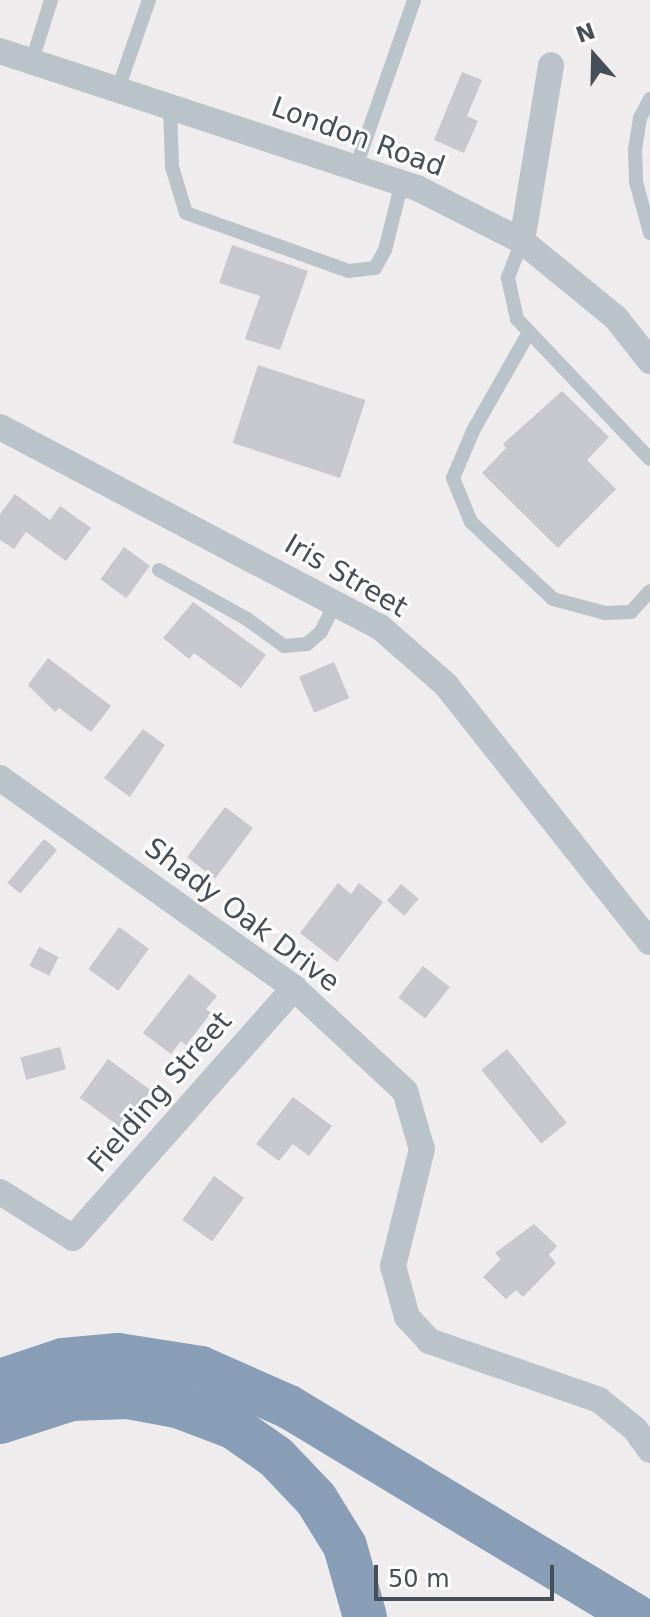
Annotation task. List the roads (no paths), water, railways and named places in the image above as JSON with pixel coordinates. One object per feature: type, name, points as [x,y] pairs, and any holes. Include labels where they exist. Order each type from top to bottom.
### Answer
[{"type":"highway","points":[[0,1381],[63,1360],[118,1355],[201,1368],[289,1407],[637,1617]]},
{"type":"highway","points":[[0,1422],[71,1399],[128,1397],[177,1406],[233,1427],[276,1457],[316,1499],[345,1546],[365,1617]]},
{"type":"street","name":"London Road","points":[[0,51],[402,182],[522,241],[616,318],[650,361]]},
{"type":"street","points":[[522,241],[551,65]]},
{"type":"street","name":"Iris Street","points":[[0,427],[380,627],[446,685],[650,942]]},
{"type":"street","name":"Shady Oak Drive","points":[[0,778],[294,988],[405,1091],[417,1120],[422,1149],[393,1266],[407,1317],[429,1341],[599,1400],[635,1429],[650,1450]]},
{"type":"street","name":"Fielding Street","points":[[0,1192],[73,1238],[294,988]]},
{"type":"lane","points":[[32,61],[51,0]]},
{"type":"lane","points":[[118,89],[149,0]]},
{"type":"lane","points":[[356,167],[414,0]]},
{"type":"lane","points":[[650,99],[640,118],[635,150],[641,210],[650,233]]},
{"type":"lane","points":[[170,106],[172,167],[186,213],[349,271],[375,268],[385,250],[402,182]]},
{"type":"lane","points":[[522,241],[508,278],[509,301],[528,334],[650,459]]},
{"type":"lane","points":[[528,334],[473,431],[453,478],[471,522],[553,599],[605,613],[631,612],[650,591]]},
{"type":"lane","points":[[159,570],[247,619],[284,646],[307,644],[321,632],[335,603]]}]
